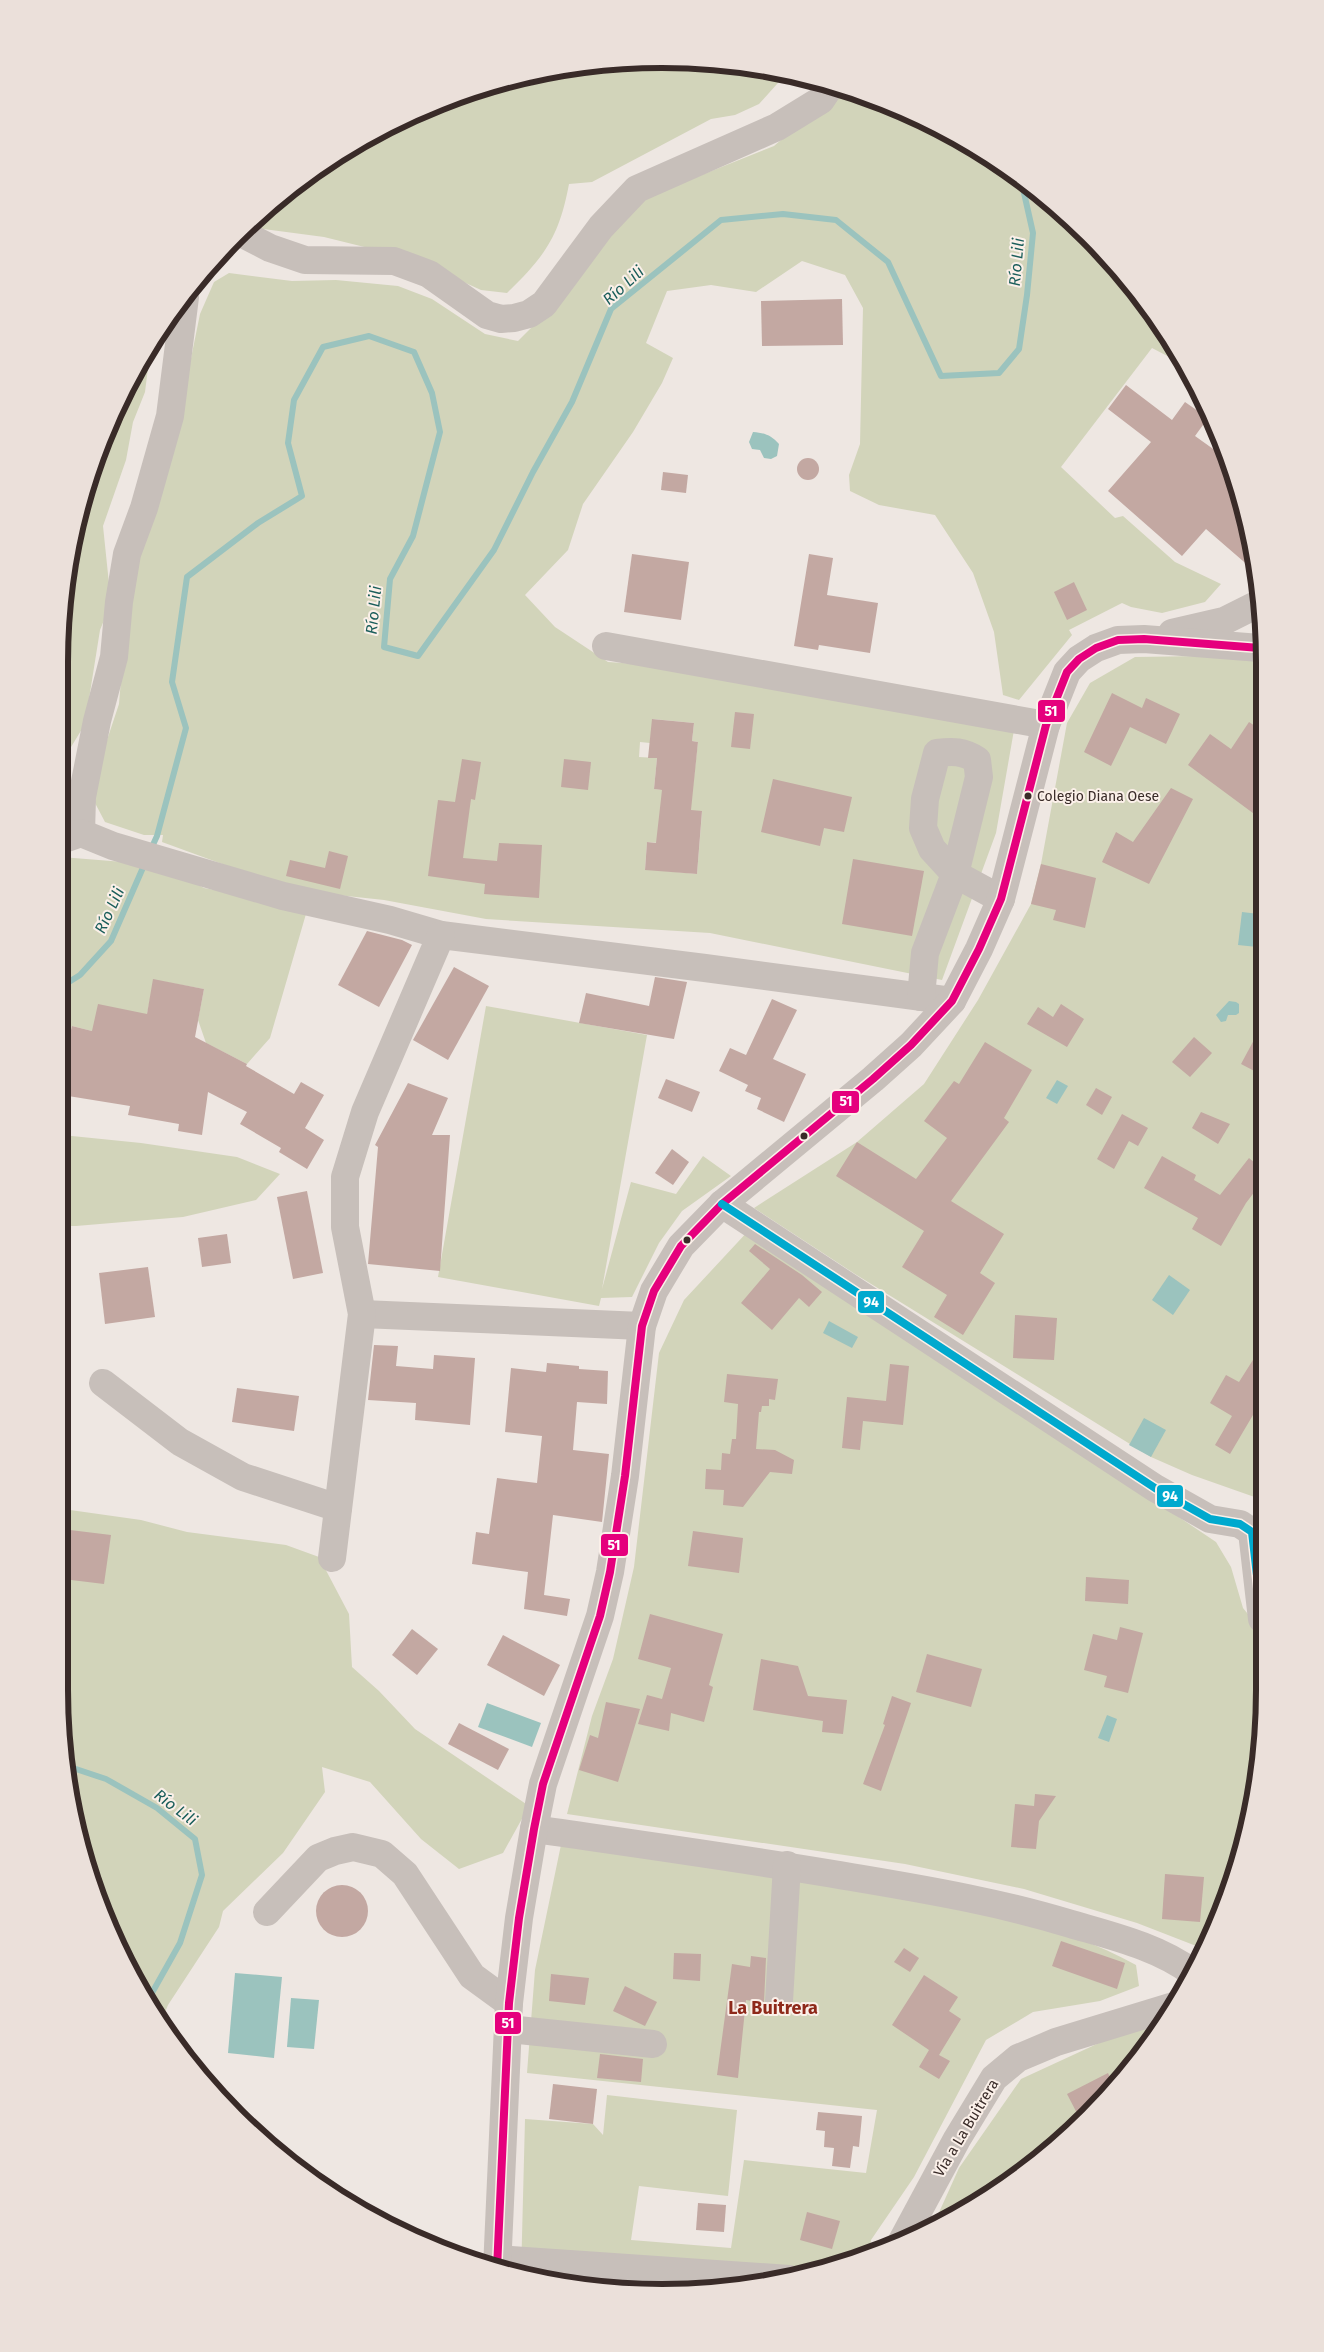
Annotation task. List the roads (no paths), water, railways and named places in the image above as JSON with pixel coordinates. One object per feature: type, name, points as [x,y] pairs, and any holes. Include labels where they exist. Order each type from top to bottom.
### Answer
[{"type":"street","points":[[248,236],[270,248],[305,260],[394,261],[429,274],[487,315],[501,319],[514,318],[529,314],[544,304],[601,227],[637,189],[777,127],[821,100],[827,91]]},
{"type":"street","points":[[183,310],[170,416],[144,508],[127,554],[119,602],[114,657],[97,721],[82,797],[71,837],[113,846],[283,896],[390,920],[441,935],[952,1001]]},
{"type":"street","points":[[1144,639],[1224,621],[1253,606]]},
{"type":"street","points":[[497,2261],[508,2016],[519,1918],[534,1829],[544,1784],[600,1616],[610,1572],[625,1476],[642,1326],[654,1291],[681,1246],[722,1204],[873,1079],[910,1045],[952,1001],[979,949],[1001,899],[1055,698],[1068,672],[1078,660],[1096,648],[1118,640],[1144,639],[1256,648]]},
{"type":"street","points":[[606,646],[1046,726]]},
{"type":"street","points":[[921,997],[925,953],[955,874],[1001,899]]},
{"type":"street","points":[[332,1558],[362,1314],[345,1227],[345,1177],[365,1112],[441,935]]},
{"type":"street","points":[[722,1204],[1155,1488],[1210,1518],[1240,1524],[1252,1532],[1256,1563]]},
{"type":"street","points":[[362,1314],[642,1326]]},
{"type":"street","points":[[103,1383],[180,1442],[243,1477],[338,1508]]},
{"type":"street","points":[[534,1829],[787,1865],[974,1898],[1028,1911],[1109,1935],[1176,1961],[1187,1969]]},
{"type":"street","points":[[267,1912],[318,1858],[335,1851],[353,1847],[382,1854],[405,1874],[472,1976],[508,2016],[653,2044]]},
{"type":"street","points":[[779,2001],[787,1865]]},
{"type":"street","name":"Vía a La Buitrera","points":[[907,2231],[957,2139],[994,2078],[1018,2058],[1056,2042],[1163,2009]]},
{"type":"street","points":[[511,2265],[752,2277]]},
{"type":"water","points":[[753,432],[768,435],[779,444],[777,456],[771,459],[764,458],[760,450],[752,449],[749,442]]},
{"type":"water","points":[[1242,912],[1256,914],[1256,947],[1238,945]]},
{"type":"water","points":[[1229,1001],[1239,1004],[1239,1013],[1228,1015],[1226,1021],[1221,1022],[1216,1015]]},
{"type":"water","points":[[1057,1080],[1068,1086],[1057,1104],[1046,1098]]},
{"type":"water","points":[[1169,1275],[1190,1290],[1173,1315],[1152,1300]]},
{"type":"water","points":[[829,1321],[858,1337],[852,1348],[823,1333]]},
{"type":"water","points":[[1144,1418],[1166,1430],[1151,1457],[1129,1445]]},
{"type":"water","points":[[487,1703],[541,1723],[532,1747],[478,1727]]},
{"type":"water","points":[[1107,1715],[1117,1719],[1109,1742],[1098,1738]]},
{"type":"water","points":[[235,1973],[282,1977],[274,2058],[228,2053]]},
{"type":"water","points":[[291,1998],[319,2000],[314,2049],[287,2047]]},
{"type":"waterway","name":"Río Lili","points":[[151,849],[157,836],[186,728],[172,682],[187,577],[258,523],[302,496],[288,443],[294,400],[323,347],[369,336],[414,352],[432,393],[440,432],[413,536],[390,579],[384,647],[418,656],[494,550],[533,472],[572,402],[611,309],[721,220],[783,214],[836,220],[888,262],[941,376],[999,373],[1019,349],[1027,295],[1033,233],[1023,189]]},
{"type":"waterway","name":"Río Lili","points":[[68,983],[80,975],[111,941],[145,863]]},
{"type":"waterway","name":"Río Lili","points":[[73,1768],[106,1779],[157,1808],[195,1839],[202,1875],[180,1943],[151,1994]]},
{"type":"place","name":"Colegio Diana Oese","points":[[1028,796]]},
{"type":"district","name":"La Buitrera","points":[[773,2008]]}]
